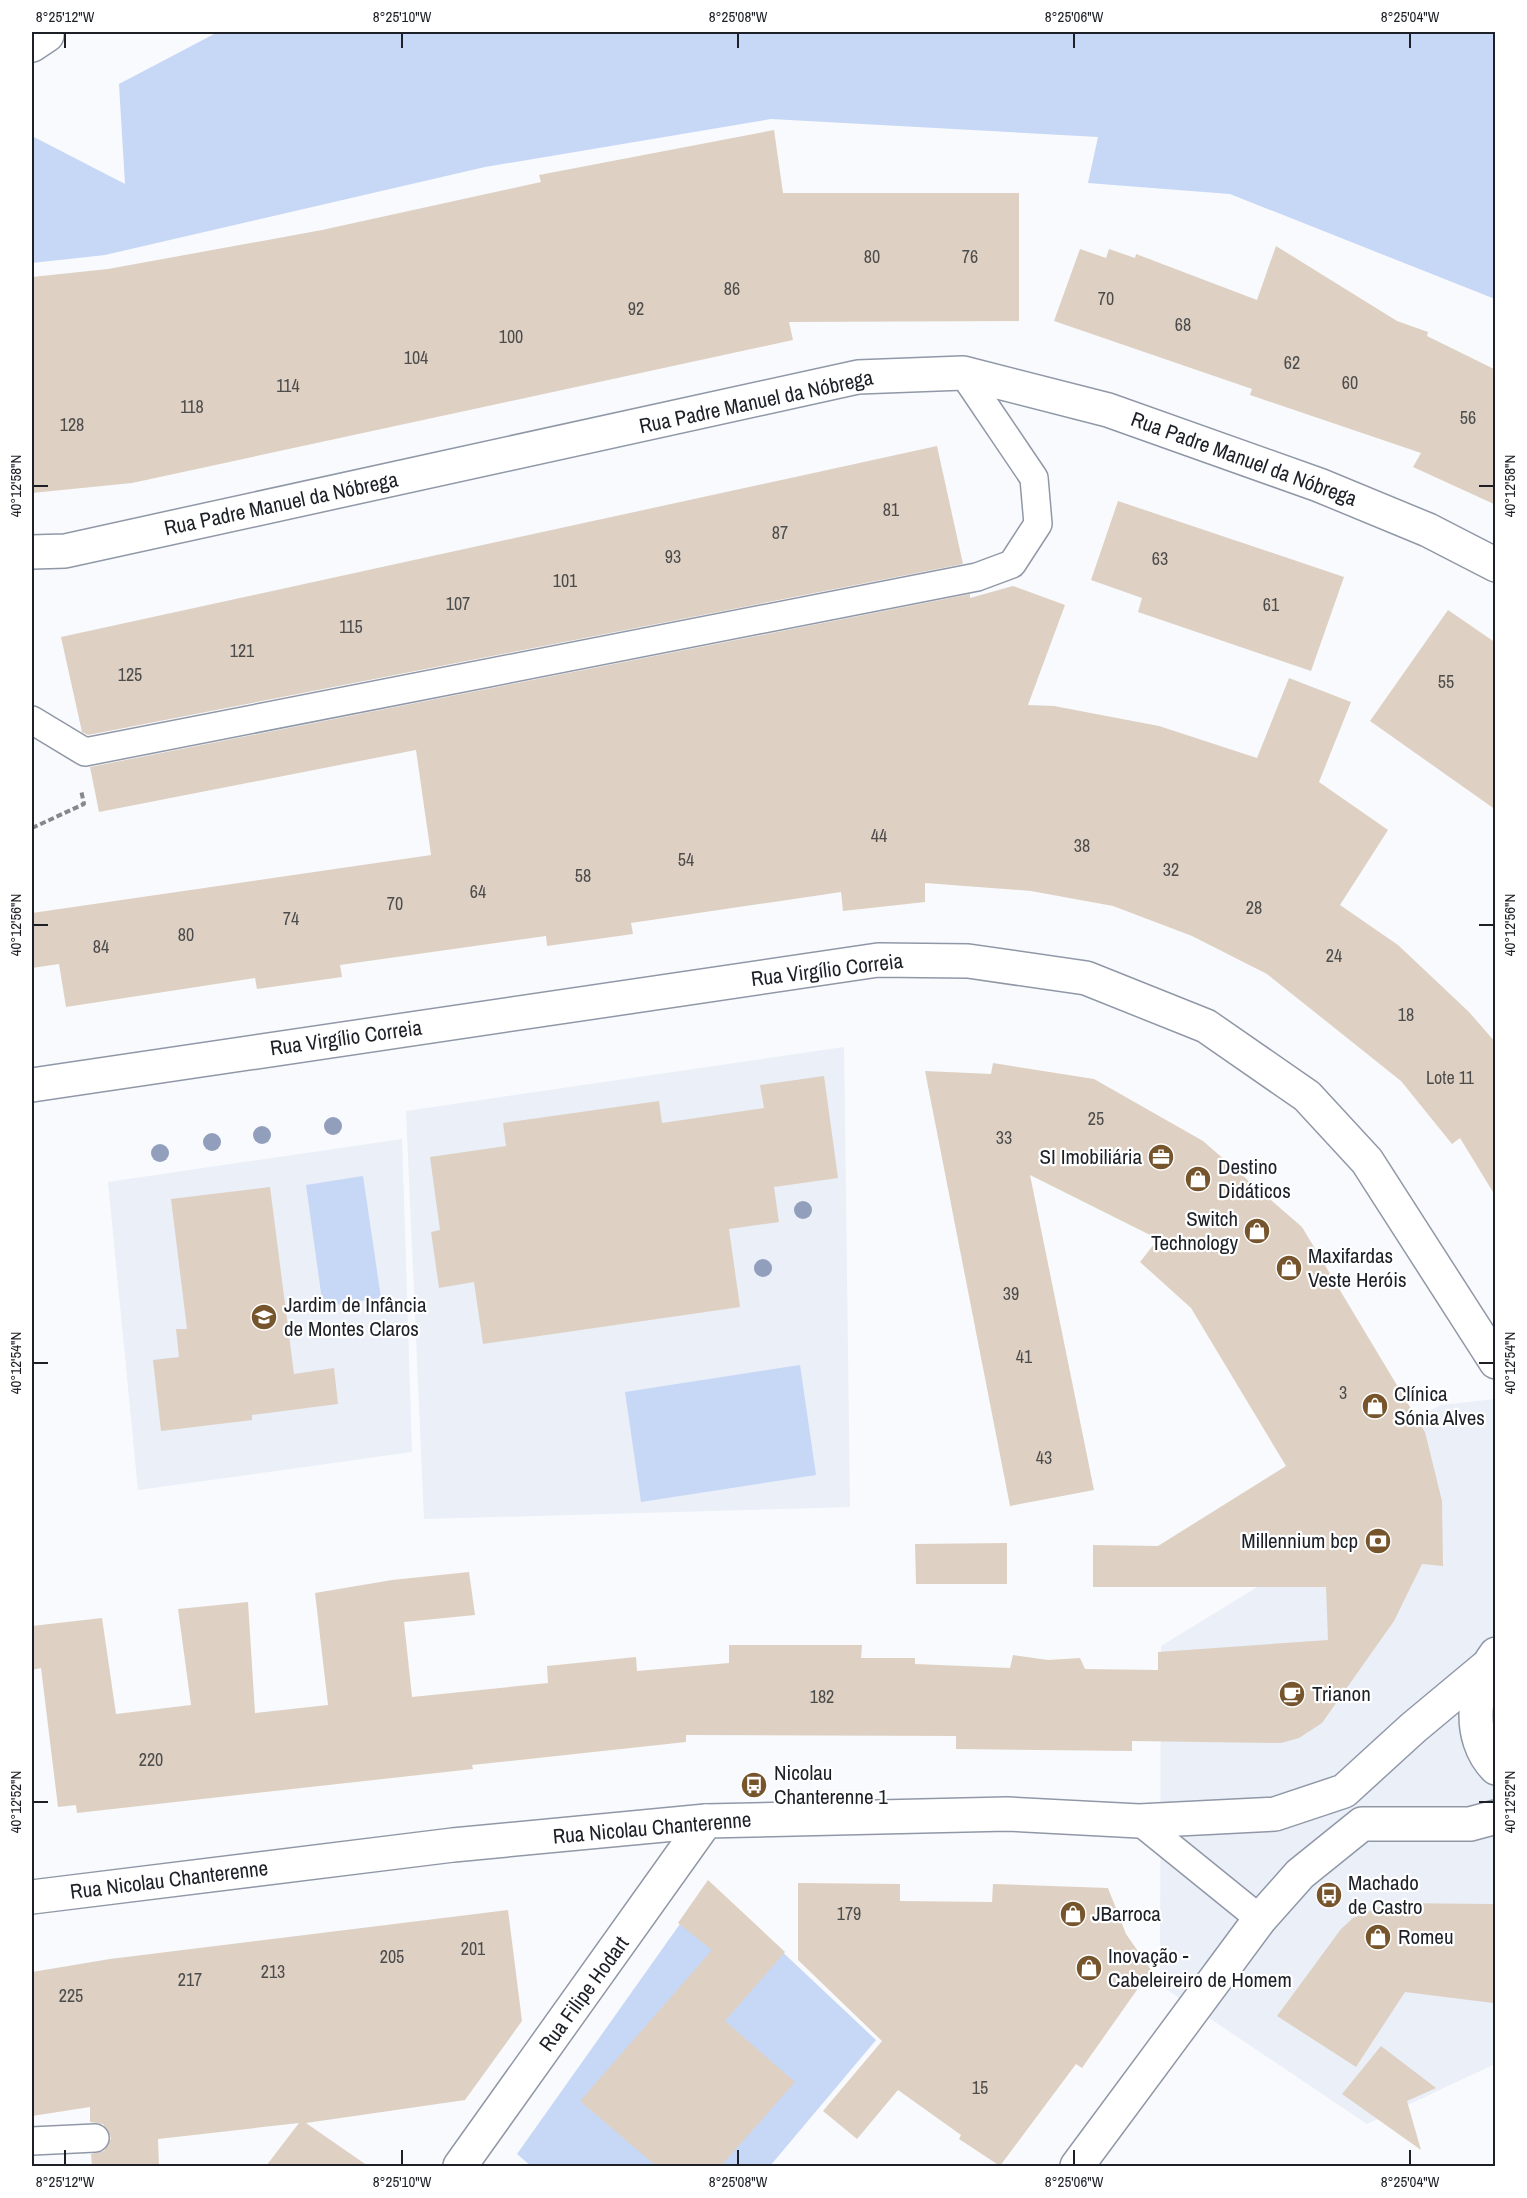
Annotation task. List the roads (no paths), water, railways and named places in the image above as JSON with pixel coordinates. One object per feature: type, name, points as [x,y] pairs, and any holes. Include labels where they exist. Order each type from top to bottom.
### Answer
[{"type":"street","name":"Rua Padre Manuel da Nóbrega","points":[[32,552],[65,551],[858,376],[963,373],[1108,410],[1319,485],[1428,530],[1496,565]]},
{"type":"street","name":"Rua Virgílio Correia","points":[[32,1085],[878,960],[968,961],[1086,978],[1206,1026],[1307,1096],[1367,1161],[1496,1362]]},
{"type":"street","points":[[1490,1661],[1476,1701],[1478,1734],[1496,1768]]},
{"type":"street","name":"Rua Nicolau Chanterenne","points":[[32,1897],[453,1845],[706,1821],[1007,1814],[1138,1821],[1275,1814],[1344,1791],[1490,1661]]},
{"type":"street","points":[[1077,2166],[1260,1919],[1300,1874],[1362,1824],[1470,1824],[1496,1817]]},
{"type":"street","name":"Rua Filipe Hodart","points":[[460,2166],[706,1821]]},
{"type":"lane","points":[[32,720],[85,752],[965,579],[1012,564],[1038,524],[1034,478],[963,373]]},
{"type":"lane","points":[[1138,1821],[1260,1919]]},
{"type":"lane","points":[[32,2141],[95,2138]]},
{"type":"place","name":"SI Imobiliária","points":[[1161,1157]]},
{"type":"place","name":"Destino Didáticos","points":[[1198,1179]]},
{"type":"place","name":"Switch Technology","points":[[1257,1231]]},
{"type":"place","name":"Maxifardas Veste Heróis","points":[[1289,1268]]},
{"type":"place","name":"Jardim de Infância de Montes Claros","points":[[264,1317]]},
{"type":"place","name":"Clínica Sónia Alves","points":[[1375,1406]]},
{"type":"place","name":"Millennium bcp","points":[[1378,1541]]},
{"type":"place","name":"Trianon","points":[[1292,1694]]},
{"type":"place","name":"Nicolau Chanterenne 1","points":[[754,1785]]},
{"type":"place","name":"Machado de Castro","points":[[1329,1895]]},
{"type":"place","name":"JBarroca","points":[[1073,1914]]},
{"type":"place","name":"Romeu","points":[[1378,1937]]},
{"type":"place","name":"Inovação - Cabeleireiro de Homem","points":[[1089,1968]]}]
